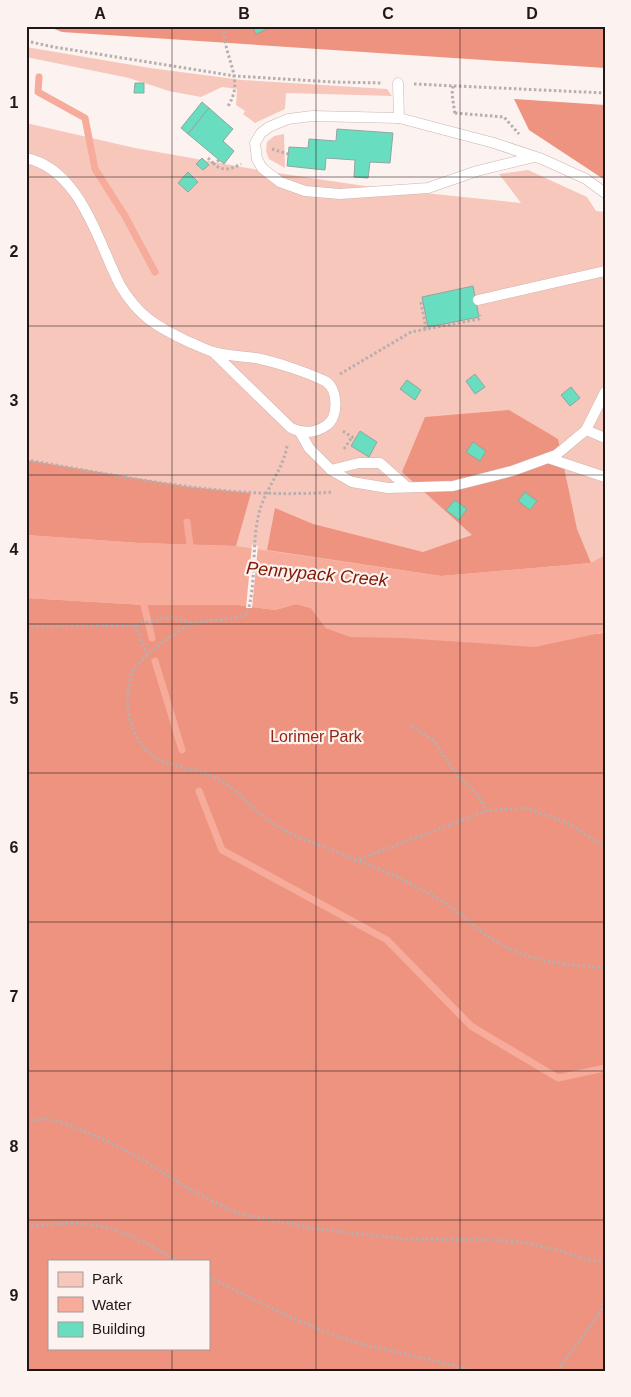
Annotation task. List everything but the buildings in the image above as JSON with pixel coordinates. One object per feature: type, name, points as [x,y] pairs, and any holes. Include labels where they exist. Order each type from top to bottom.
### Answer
[{"type":"lane","points":[[398,83],[399,118]]},
{"type":"lane","points":[[534,157],[477,171],[428,188],[340,194],[305,191],[280,182],[262,168],[257,159],[255,143],[261,133],[268,127],[288,119],[312,116],[399,118],[494,143],[534,157],[586,179],[605,193]]},
{"type":"lane","points":[[26,158],[46,164],[57,172],[78,197],[120,285],[137,310],[154,325],[213,352],[258,358],[327,382],[335,397],[335,411],[330,423],[318,431],[296,430]]},
{"type":"lane","points":[[478,300],[605,271]]},
{"type":"lane","points":[[213,352],[296,430],[309,448],[331,470],[352,482],[388,488],[453,486],[512,471],[556,455],[586,430],[605,392]]},
{"type":"lane","points":[[586,430],[605,438]]},
{"type":"lane","points":[[548,458],[605,477]]},
{"type":"lane","points":[[331,470],[359,463],[380,463],[407,488]]},
{"type":"path","points":[[223,26],[226,49],[235,76],[233,99],[228,106]]},
{"type":"path","points":[[26,41],[235,76],[605,93]]},
{"type":"path","points":[[453,86],[452,94],[455,113]]},
{"type":"path","points":[[265,146],[288,154]]},
{"type":"path","points":[[208,158],[218,168],[230,169],[238,166]]},
{"type":"path","points":[[214,164],[219,160]]},
{"type":"path","points":[[327,382],[411,332],[479,319],[481,314],[478,300]]},
{"type":"path","points":[[421,302],[425,329]]},
{"type":"path","points":[[26,627],[135,625],[165,618],[174,618],[193,623],[247,614],[259,514],[266,494],[296,430]]},
{"type":"path","points":[[26,460],[190,487],[266,494],[306,494],[335,491]]},
{"type":"path","points":[[193,623],[147,654],[134,670],[129,709],[132,728],[147,752],[158,760],[173,766],[213,776],[230,786],[259,813],[288,832],[415,886],[444,902],[502,946],[555,963],[605,968]]},
{"type":"path","points":[[135,625],[147,654]]},
{"type":"path","points":[[410,725],[434,741],[457,775],[478,795],[486,811]]},
{"type":"path","points":[[354,861],[486,811],[525,808],[548,814],[566,822],[605,847]]},
{"type":"path","points":[[26,1121],[47,1119],[64,1123],[105,1140],[140,1158],[187,1188],[236,1213],[317,1229],[397,1238],[495,1240],[528,1243],[589,1260],[605,1261]]},
{"type":"path","points":[[26,1226],[80,1224],[104,1227],[149,1245],[176,1260]]},
{"type":"path","points":[[210,1278],[266,1306],[320,1330],[355,1342],[473,1371]]},
{"type":"path","points":[[557,1371],[598,1316],[605,1299]]},
{"type":"green space","points":[[47,26],[605,26],[605,68],[62,32]]},
{"type":"green space","points":[[26,47],[150,68],[242,80],[387,89],[392,96],[286,93],[285,109],[255,123],[243,114],[245,111],[236,105],[237,89],[222,87],[201,97],[169,91],[129,78],[26,57]]},
{"type":"green space","points":[[514,99],[605,105],[605,180],[529,130]]},
{"type":"green space","name":"Lorimer Park","points":[[26,123],[135,148],[264,171],[385,189],[521,203],[499,174],[528,170],[587,197],[596,211],[605,212],[605,1371],[26,1371]]},
{"type":"green space","points":[[284,134],[285,168],[269,159],[266,151],[267,142],[274,136]]},
{"type":"green space","points":[[509,410],[558,439],[577,529],[591,563],[441,576],[267,550],[275,508],[313,524],[423,552],[472,535],[402,472],[425,417]]},
{"type":"green space","points":[[26,460],[190,487],[251,493],[236,546],[139,543],[26,535]]},
{"type":"green space","name":"Lorimer Park","points":[[26,598],[145,605],[238,605],[275,610],[296,604],[311,608],[326,628],[351,637],[599,634],[605,632],[605,1371],[26,1371]]},
{"type":"water","name":"Pennypack Creek","points":[[26,535],[139,543],[236,546],[441,576],[591,563],[605,555],[605,632],[535,647],[402,638],[351,637],[326,628],[311,608],[296,604],[275,610],[238,605],[145,605],[26,598]]},
{"type":"pier","points":[[252,545],[258,546],[252,608],[246,608]]},
{"type":"waterway","points":[[39,77],[38,92],[85,118],[95,169],[125,216],[155,272]]},
{"type":"waterway","points":[[187,522],[191,553]]},
{"type":"waterway","points":[[142,597],[152,638]]},
{"type":"waterway","points":[[155,661],[182,750]]},
{"type":"waterway","points":[[199,791],[222,850],[387,940],[471,1026],[558,1078],[605,1068]]}]
